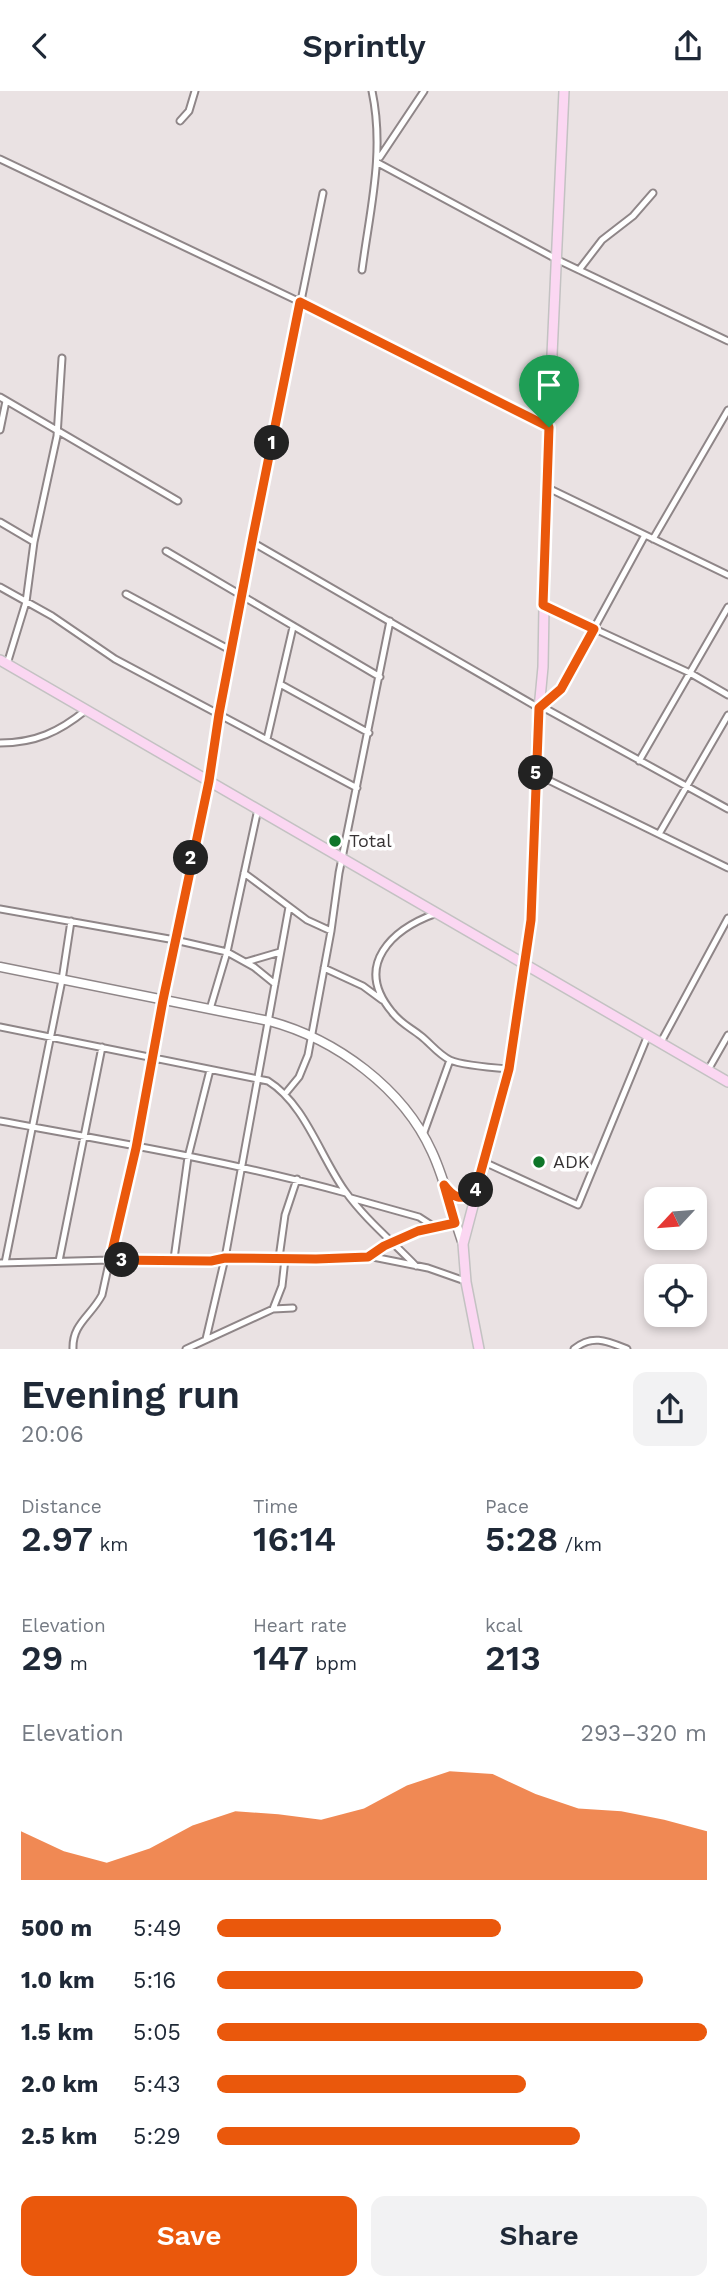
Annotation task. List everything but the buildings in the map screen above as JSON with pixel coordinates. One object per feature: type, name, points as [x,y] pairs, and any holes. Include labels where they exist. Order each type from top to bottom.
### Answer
[{"type":"main road","points":[[463,1244],[509,1069],[531,920],[543,667],[546,487],[564,91]]},
{"type":"main road","points":[[3,662],[728,1081]]},
{"type":"main road","points":[[0,967],[269,1021],[312,1036],[357,1063],[400,1104],[423,1135],[436,1160],[463,1244],[466,1282],[480,1349]]},
{"type":"main road","points":[[444,1185],[457,1198],[462,1199],[475,1193]]},
{"type":"street","points":[[180,121],[188,111],[195,91]]},
{"type":"street","points":[[362,270],[378,161],[372,91]]},
{"type":"street","points":[[378,161],[424,91]]},
{"type":"street","points":[[0,159],[300,302],[549,427]]},
{"type":"street","points":[[378,161],[558,260],[728,341]]},
{"type":"street","points":[[73,1349],[75,1330],[103,1295],[136,1148],[163,1000],[209,781],[252,542],[323,193]]},
{"type":"street","points":[[579,270],[601,240],[634,216],[653,193]]},
{"type":"street","points":[[3,662],[26,602],[34,542],[57,431],[62,358]]},
{"type":"street","points":[[0,430],[3,399],[178,502]]},
{"type":"street","points":[[653,539],[728,410]]},
{"type":"street","points":[[546,487],[728,575]]},
{"type":"street","points":[[0,522],[34,542]]},
{"type":"street","points":[[539,708],[561,689],[645,535]]},
{"type":"street","points":[[252,542],[539,708],[548,710],[728,809]]},
{"type":"street","points":[[166,551],[380,677]]},
{"type":"street","points":[[0,587],[52,616],[115,659],[357,788]]},
{"type":"street","points":[[0,595],[9,592]]},
{"type":"street","points":[[126,594],[232,651]]},
{"type":"street","points":[[543,605],[690,673],[728,695]]},
{"type":"street","points":[[639,761],[728,607]]},
{"type":"street","points":[[285,1094],[303,1070],[312,1036],[335,897],[390,621]]},
{"type":"street","points":[[267,739],[293,627]]},
{"type":"street","points":[[280,684],[369,733]]},
{"type":"street","points":[[0,743],[24,743],[66,727],[86,710]]},
{"type":"street","points":[[659,834],[728,715]]},
{"type":"street","points":[[536,774],[728,868]]},
{"type":"street","points":[[210,1009],[227,952],[258,809]]},
{"type":"street","points":[[244,873],[307,920],[331,931]]},
{"type":"street","points":[[206,1339],[225,1258],[240,1168],[260,1078],[289,907]]},
{"type":"street","points":[[0,909],[175,940],[227,952],[275,983]]},
{"type":"street","points":[[384,1001],[376,979],[379,959],[387,942],[416,921],[438,912]]},
{"type":"street","points":[[661,1042],[728,918]]},
{"type":"street","points":[[71,921],[51,1037],[3,1263],[368,1257],[416,1266],[466,1282]]},
{"type":"street","points":[[246,962],[280,952]]},
{"type":"street","points":[[324,968],[363,986],[384,1001],[398,1019],[450,1060],[509,1069]]},
{"type":"street","points":[[363,986],[376,979]]},
{"type":"street","points":[[0,1027],[260,1078],[285,1094],[305,1122],[324,1160],[349,1195],[416,1266]]},
{"type":"street","points":[[484,1163],[578,1205],[649,1034]]},
{"type":"street","points":[[708,1070],[728,1034]]},
{"type":"street","points":[[59,1261],[102,1047]]},
{"type":"street","points":[[423,1135],[450,1060]]},
{"type":"street","points":[[173,1259],[188,1157],[210,1070]]},
{"type":"street","points":[[0,1121],[85,1135],[136,1148],[297,1179],[419,1217],[437,1229]]},
{"type":"street","points":[[273,1309],[282,1286],[285,1215],[297,1179]]},
{"type":"street","points":[[368,1257],[418,1231],[455,1223]]},
{"type":"street","points":[[186,1349],[273,1309],[293,1308]]},
{"type":"street","points":[[574,1349],[583,1341],[594,1339],[605,1340],[627,1349]]},
{"type":"place","name":"Total","points":[[335,841]]},
{"type":"place","name":"ADK","points":[[539,1162]]},
{"type":"route","points":[[300,302],[549,427],[543,605],[594,629],[561,689],[539,708],[531,920],[509,1069],[475,1193],[467,1198],[457,1198],[444,1185],[455,1223],[418,1231],[384,1246],[368,1257],[225,1258],[211,1261],[110,1260],[136,1148],[163,1000],[209,781],[219,714],[300,302]]}]
